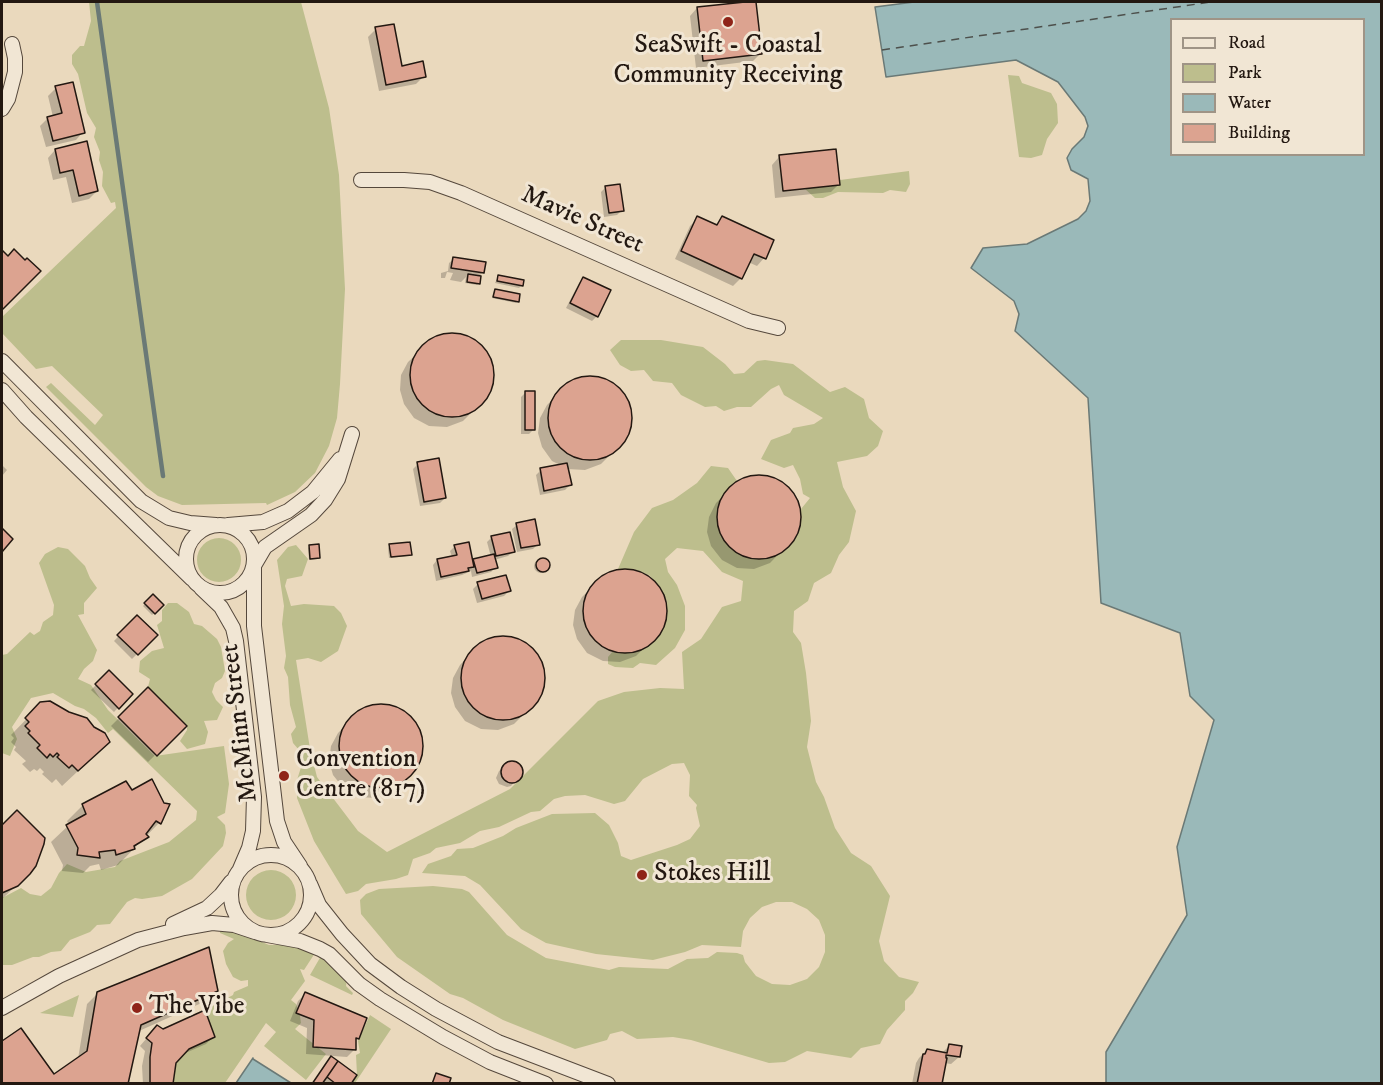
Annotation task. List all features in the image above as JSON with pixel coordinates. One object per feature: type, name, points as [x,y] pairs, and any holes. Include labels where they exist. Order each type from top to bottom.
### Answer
[{"type":"street","points":[[2,109],[8,99],[15,72],[12,44]]},
{"type":"street","name":"Mavie Street","points":[[361,180],[430,182],[461,193],[748,321],[778,328]]},
{"type":"street","points":[[2,362],[141,501],[169,518],[190,523],[219,525],[263,522],[278,516],[314,492],[335,466],[352,434],[344,465],[325,500],[311,515],[265,547],[259,554],[254,567],[248,581],[236,590],[219,594],[196,584],[187,567],[186,558],[190,543],[202,530],[219,525],[240,531],[248,538],[254,552],[254,567]]},
{"type":"street","name":"McMinn Street","points":[[2,390],[26,417],[222,607],[232,627],[236,641],[254,797],[253,831],[249,848],[236,874]]},
{"type":"street","name":"McMinn Street","points":[[254,567],[254,626],[277,821],[284,842],[300,866]]},
{"type":"street","points":[[2,1008],[59,976],[207,908],[222,895],[236,874],[254,858],[278,855],[300,866],[319,905],[342,934],[370,964],[401,987],[436,1009],[498,1042],[608,1083]]},
{"type":"street","points":[[236,874],[231,890],[233,909],[238,919],[261,934],[285,933],[301,923],[311,903],[310,884]]},
{"type":"street","points":[[138,940],[212,923],[234,925],[261,934],[300,941],[329,954],[359,984],[443,1037],[490,1062],[546,1083]]},
{"type":"green space","points":[[89,2],[301,2],[329,108],[339,175],[345,289],[340,384],[337,418],[329,446],[315,473],[295,492],[267,505],[266,503],[182,505],[158,496],[146,487],[46,387],[51,383],[95,425],[103,415],[52,366],[36,369],[2,333],[2,317],[116,208],[115,202],[111,203],[102,186],[103,172],[99,160],[100,152],[94,137],[96,128],[87,113],[78,74],[72,64],[72,55],[80,46],[84,46],[91,21]]},
{"type":"green space","points":[[1008,75],[1019,76],[1022,83],[1051,93],[1057,104],[1058,123],[1047,139],[1042,155],[1031,158],[1019,157]]},
{"type":"green space","points":[[909,171],[910,184],[906,192],[890,190],[883,193],[838,192],[823,198],[815,198],[805,189],[840,185],[840,180]]},
{"type":"green space","points":[[621,340],[661,340],[703,347],[734,374],[744,373],[757,361],[793,364],[830,392],[845,387],[864,399],[869,418],[883,431],[878,446],[867,456],[837,462],[843,487],[856,511],[849,542],[839,555],[831,573],[814,583],[808,601],[794,611],[793,632],[801,643],[811,721],[807,747],[816,782],[835,828],[851,853],[871,866],[890,896],[879,941],[884,961],[899,977],[919,982],[905,1001],[905,1010],[887,1030],[880,1044],[861,1048],[851,1058],[807,1051],[785,1062],[769,1063],[691,1040],[673,1037],[637,1039],[622,1031],[610,1034],[607,1040],[575,1049],[503,1020],[463,998],[450,994],[397,957],[361,914],[360,900],[366,894],[379,889],[433,886],[462,889],[469,892],[507,935],[546,958],[609,970],[619,967],[668,969],[687,959],[708,958],[717,952],[737,953],[743,955],[745,962],[756,976],[772,984],[790,985],[807,979],[819,967],[825,952],[825,935],[819,920],[807,909],[792,902],[776,902],[762,907],[750,918],[743,931],[741,947],[702,945],[653,960],[596,954],[546,943],[521,929],[480,885],[465,876],[422,873],[428,864],[451,856],[457,849],[473,848],[552,814],[595,813],[609,825],[618,843],[621,856],[631,860],[677,845],[690,839],[700,826],[697,805],[689,796],[690,775],[684,763],[672,764],[643,779],[625,801],[614,804],[585,795],[554,799],[540,811],[531,812],[499,827],[480,831],[460,843],[436,848],[430,853],[413,859],[408,875],[366,884],[358,891],[346,894],[314,841],[297,798],[297,780],[302,764],[299,750],[293,743],[291,734],[296,727],[290,705],[288,677],[284,668],[286,656],[282,624],[284,606],[277,560],[288,547],[296,545],[308,559],[302,576],[287,579],[285,586],[291,606],[304,604],[334,606],[341,613],[347,626],[338,651],[321,662],[308,658],[296,660],[310,749],[317,777],[358,831],[387,852],[510,789],[598,701],[624,692],[660,688],[684,689],[682,652],[701,639],[722,607],[741,601],[743,581],[722,572],[703,551],[677,548],[665,559],[668,572],[677,585],[685,606],[685,630],[675,648],[656,665],[640,663],[633,668],[615,667],[608,664],[608,657],[613,651],[631,652],[648,646],[661,634],[667,618],[667,602],[660,587],[649,575],[633,569],[618,569],[634,532],[652,508],[673,500],[697,483],[711,466],[728,468],[737,481],[726,491],[718,505],[717,520],[721,535],[732,549],[748,558],[765,559],[782,553],[795,540],[801,525],[801,509],[810,498],[803,494],[800,479],[793,465],[784,468],[761,459],[771,440],[790,433],[793,428],[814,424],[823,418],[784,395],[779,385],[751,407],[737,407],[724,411],[716,406],[705,407],[681,395],[672,383],[653,381],[644,370],[631,371],[620,365],[610,350]]},
{"type":"green space","points":[[219,538],[234,545],[241,560],[234,575],[219,582],[204,575],[197,560],[204,545]]},
{"type":"green space","points":[[58,547],[68,549],[85,566],[97,588],[84,603],[84,614],[78,615],[97,650],[93,661],[78,679],[91,685],[108,710],[155,756],[224,746],[229,784],[225,813],[217,817],[225,825],[226,833],[223,846],[192,879],[162,896],[135,898],[127,902],[110,924],[97,925],[90,932],[70,940],[61,951],[33,957],[12,965],[2,965],[2,898],[21,888],[30,894],[41,896],[51,888],[67,864],[86,872],[115,867],[120,861],[169,842],[196,820],[197,811],[113,729],[108,733],[96,718],[84,709],[53,693],[31,698],[12,727],[17,739],[10,756],[2,753],[2,655],[7,654],[30,632],[34,635],[40,631],[43,622],[53,615],[54,605],[39,563],[45,554]]},
{"type":"green space","points":[[168,603],[177,603],[189,612],[194,624],[202,626],[217,639],[221,647],[225,671],[222,678],[215,683],[212,692],[223,707],[217,720],[204,721],[208,732],[205,744],[187,749],[180,741],[187,730],[187,725],[148,687],[150,679],[139,672],[140,661],[152,651],[164,648],[157,625],[162,621],[162,610]]},
{"type":"green space","points":[[271,870],[289,877],[296,895],[289,913],[271,920],[253,913],[246,895],[253,877]]},
{"type":"green space","points":[[220,928],[238,932],[269,945],[286,945],[315,953],[304,970],[300,969],[305,981],[291,1000],[296,1004],[301,1023],[295,1029],[326,1054],[306,1080],[264,1046],[276,1032],[266,1023],[225,1083],[173,1084],[176,1063],[189,1049],[215,1037],[205,1010],[248,986],[248,980],[241,981],[233,977],[226,964],[223,951],[234,939],[220,933]]},
{"type":"green space","points":[[321,956],[347,977],[346,986],[353,993],[352,995],[310,975]]},
{"type":"green space","points":[[79,995],[73,1017],[40,1013]]},
{"type":"green space","points":[[370,1015],[391,1029],[355,1083],[351,1084],[357,1075],[356,1055],[360,1053],[358,1041]]},
{"type":"water","points":[[914,2],[1381,2],[1381,1083],[1106,1083],[1106,1052],[1187,915],[1177,847],[1214,720],[1190,696],[1180,633],[1101,603],[1088,398],[1015,331],[1019,314],[1014,301],[971,268],[983,248],[1027,244],[1078,219],[1086,211],[1090,201],[1088,179],[1071,170],[1067,158],[1084,137],[1088,126],[1085,117],[1058,82],[1016,60],[886,77],[875,7]]},
{"type":"water","points":[[253,1059],[291,1083],[236,1083]]},
{"type":"building","name":"SeaSwift - Coastal Community Receiving","points":[[756,2],[762,54],[703,61],[697,7]]},
{"type":"building","points":[[394,24],[402,66],[423,61],[426,77],[386,85],[375,27]]},
{"type":"building","points":[[73,82],[85,133],[53,141],[47,117],[62,113],[55,86]]},
{"type":"building","points":[[87,141],[98,191],[79,196],[73,170],[60,173],[55,149]]},
{"type":"building","points":[[836,149],[840,185],[783,191],[779,155]]},
{"type":"building","points":[[620,184],[624,211],[609,213],[605,186]]},
{"type":"building","points":[[697,216],[717,225],[722,216],[774,240],[766,259],[754,254],[742,279],[681,251]]},
{"type":"building","points":[[14,249],[41,271],[3,309],[2,250],[8,256]]},
{"type":"building","points":[[453,257],[486,262],[484,273],[451,268]]},
{"type":"building","points":[[468,274],[481,276],[480,284],[467,282]]},
{"type":"building","points":[[498,275],[524,280],[523,286],[497,281]]},
{"type":"building","points":[[583,277],[611,290],[598,317],[570,303]]},
{"type":"building","points":[[495,289],[520,294],[519,302],[493,297]]},
{"type":"building","points":[[452,333],[468,336],[482,345],[491,359],[494,375],[491,391],[482,405],[468,414],[452,417],[436,414],[422,405],[413,391],[410,375],[413,359],[422,345],[436,336]]},
{"type":"building","points":[[590,376],[606,379],[620,388],[629,402],[632,418],[629,434],[620,448],[606,457],[590,460],[574,457],[560,448],[551,434],[548,418],[551,402],[560,388],[574,379]]},
{"type":"building","points":[[525,391],[535,391],[535,430],[525,430]]},
{"type":"building","points":[[439,458],[446,498],[424,502],[417,462]]},
{"type":"building","points":[[567,463],[572,485],[544,491],[540,468]]},
{"type":"building","points":[[759,475],[775,478],[789,487],[798,501],[801,517],[798,533],[789,547],[775,556],[759,559],[743,556],[729,547],[720,533],[717,517],[720,501],[729,487],[743,478]]},
{"type":"building","points":[[535,519],[540,545],[521,548],[516,523]]},
{"type":"building","points":[[2,528],[13,539],[2,552]]},
{"type":"building","points":[[510,532],[515,552],[496,556],[491,536]]},
{"type":"building","points":[[410,542],[412,555],[391,557],[389,544]]},
{"type":"building","points":[[469,542],[474,567],[468,568],[469,571],[441,577],[437,559],[457,555],[454,545]]},
{"type":"building","points":[[319,544],[320,558],[310,559],[309,545]]},
{"type":"building","points":[[494,554],[498,568],[477,573],[473,559]]},
{"type":"building","points":[[540,558],[546,558],[550,565],[546,572],[540,572],[536,568],[536,562]]},
{"type":"building","points":[[625,569],[641,572],[655,581],[664,595],[667,611],[664,627],[655,641],[641,650],[625,653],[609,650],[595,641],[586,627],[583,611],[586,595],[595,581],[609,572]]},
{"type":"building","points":[[506,575],[511,591],[482,599],[477,582]]},
{"type":"building","points":[[153,594],[164,605],[155,614],[144,603]]},
{"type":"building","points":[[137,615],[158,635],[138,655],[117,635]]},
{"type":"building","points":[[503,636],[519,639],[533,648],[542,662],[545,678],[542,694],[533,708],[519,717],[503,720],[487,717],[473,708],[464,694],[461,678],[464,662],[473,648],[487,639]]},
{"type":"building","points":[[109,670],[133,694],[119,709],[95,684]]},
{"type":"building","points":[[148,687],[187,726],[157,756],[118,717]]},
{"type":"building","points":[[50,701],[69,712],[87,718],[94,727],[105,733],[110,742],[78,771],[72,765],[69,768],[57,757],[59,755],[57,753],[53,757],[50,754],[47,758],[37,748],[40,745],[28,733],[30,731],[25,726],[29,722],[25,718],[40,702]]},
{"type":"building","points":[[381,704],[397,707],[411,716],[420,730],[423,746],[420,762],[411,776],[397,785],[381,788],[365,785],[351,776],[342,762],[339,746],[342,730],[351,716],[365,707]]},
{"type":"building","points":[[512,761],[520,764],[523,772],[520,780],[512,783],[504,780],[501,772],[504,764]]},
{"type":"building","points":[[152,779],[164,803],[170,804],[161,824],[156,821],[146,834],[149,837],[134,846],[135,849],[116,855],[115,850],[99,852],[100,858],[77,855],[78,848],[66,825],[86,814],[82,804],[126,781],[132,790]]},
{"type":"building","points":[[17,810],[45,838],[44,844],[36,866],[30,874],[18,886],[2,893],[2,825]]},
{"type":"building","name":"The Vibe","points":[[209,947],[218,991],[141,1025],[128,1084],[2,1084],[2,1041],[21,1028],[54,1074],[87,1051],[97,992]]},
{"type":"building","points":[[305,992],[367,1018],[359,1039],[356,1038],[356,1050],[313,1047],[314,1020],[296,1013]]},
{"type":"building","points":[[205,1010],[215,1037],[189,1049],[176,1063],[173,1084],[150,1084],[152,1043],[146,1038],[157,1025],[163,1029]]},
{"type":"building","points":[[949,1044],[962,1046],[960,1057],[946,1055],[942,1084],[917,1084],[923,1054],[927,1049],[947,1053]]},
{"type":"building","points":[[331,1056],[338,1061],[322,1084],[312,1084]]},
{"type":"building","points":[[338,1061],[357,1075],[351,1084],[336,1084],[327,1077]]},
{"type":"building","points":[[436,1073],[451,1078],[449,1084],[432,1084]]},
{"type":"waterway","points":[[97,2],[163,476]]},
{"type":"ferry route","points":[[882,50],[1211,2]]},
{"type":"place","name":"SeaSwift - Coastal Community Receiving","points":[[728,22]]},
{"type":"place","name":"Convention Centre (817)","points":[[284,776]]},
{"type":"place","name":"Stokes Hill","points":[[642,875]]},
{"type":"place","name":"The Vibe","points":[[137,1008]]}]
